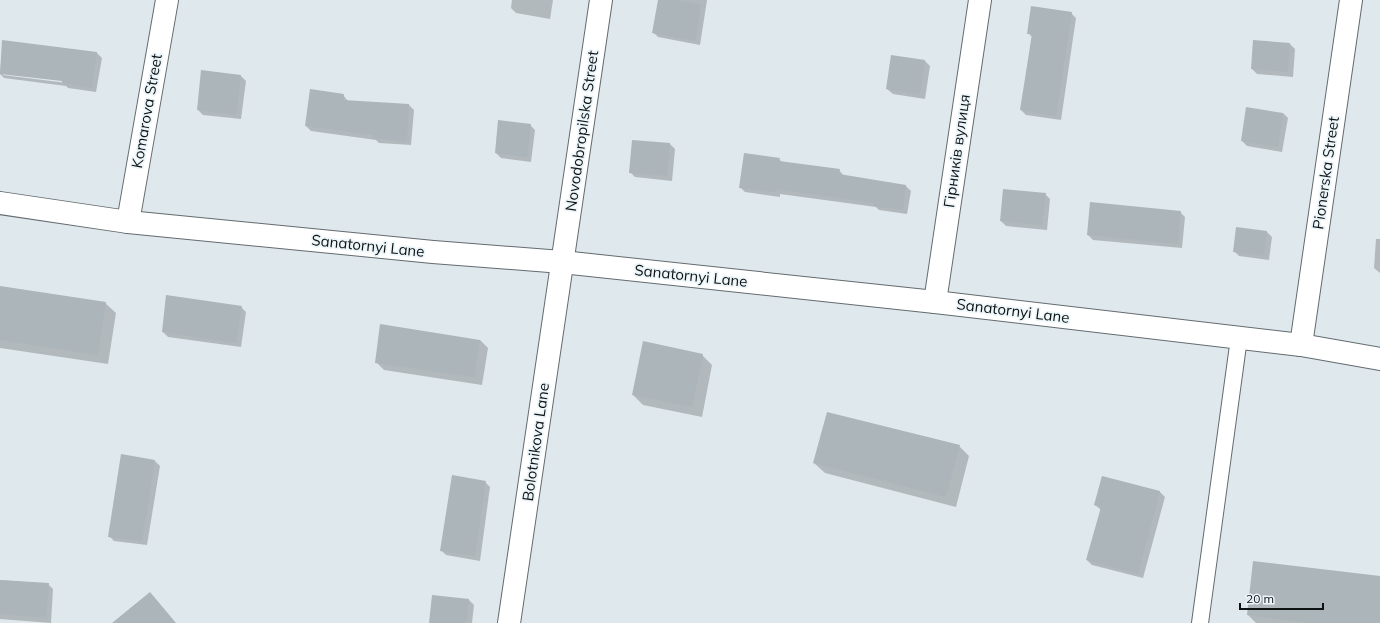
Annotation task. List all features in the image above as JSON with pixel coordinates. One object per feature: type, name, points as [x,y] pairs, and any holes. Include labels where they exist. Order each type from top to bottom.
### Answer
[{"type":"street","name":"Komarova Street","points":[[128,222],[167,0]]},
{"type":"street","name":"Novodobropilska Street","points":[[562,262],[601,0]]},
{"type":"street","name":"Гірників вулиця","points":[[935,302],[980,0]]},
{"type":"street","name":"Pionerska Street","points":[[1301,345],[1351,0]]},
{"type":"street","name":"Sanatornyi Lane","points":[[0,203],[128,222],[433,252],[562,262],[935,302],[1301,345],[1380,359]]},
{"type":"street","name":"Bolotnikova Lane","points":[[509,623],[562,262]]},
{"type":"lane","points":[[1200,623],[1239,338]]},
{"type":"building","points":[[658,0],[675,0],[701,5],[695,41],[652,33]]},
{"type":"building","points":[[1031,6],[1072,12],[1056,116],[1020,110],[1032,34],[1027,34]]},
{"type":"building","points":[[2,40],[97,52],[92,88],[62,83],[62,81],[0,74]]},
{"type":"building","points":[[1253,40],[1290,43],[1288,72],[1251,69]]},
{"type":"building","points":[[891,55],[925,60],[920,94],[886,89]]},
{"type":"building","points":[[201,70],[241,75],[236,115],[197,110]]},
{"type":"building","points":[[310,89],[344,94],[343,100],[409,104],[407,141],[373,138],[373,135],[305,126]]},
{"type":"building","points":[[1246,107],[1283,113],[1278,147],[1241,141]]},
{"type":"building","points":[[498,120],[531,124],[527,157],[495,153]]},
{"type":"building","points":[[632,140],[670,143],[667,176],[629,173]]},
{"type":"building","points":[[744,153],[780,158],[779,161],[840,169],[839,174],[906,185],[903,210],[873,206],[874,203],[776,189],[775,192],[739,188]]},
{"type":"building","points":[[1003,189],[1046,193],[1042,225],[1000,221]]},
{"type":"building","points":[[1090,202],[1181,211],[1178,244],[1087,235]]},
{"type":"building","points":[[1236,227],[1267,231],[1264,256],[1233,252]]},
{"type":"building","points":[[0,286],[106,302],[98,355],[0,340]]},
{"type":"building","points":[[166,295],[242,306],[236,343],[162,332]]},
{"type":"building","points":[[380,324],[480,340],[474,377],[375,363]]},
{"type":"building","points":[[643,341],[703,354],[692,407],[632,395]]},
{"type":"building","points":[[827,412],[960,445],[946,497],[813,463]]},
{"type":"building","points":[[121,454],[155,460],[142,541],[108,537]]},
{"type":"building","points":[[452,475],[486,481],[475,556],[440,551]]},
{"type":"building","points":[[1102,476],[1160,491],[1138,574],[1086,560],[1101,507],[1094,505]]},
{"type":"building","points":[[1253,561],[1380,576],[1380,623],[1310,623],[1247,615]]},
{"type":"building","points":[[0,580],[49,583],[46,618],[0,614]]},
{"type":"building","points":[[150,592],[176,623],[112,623]]},
{"type":"building","points":[[432,595],[469,599],[466,623],[429,623]]}]
